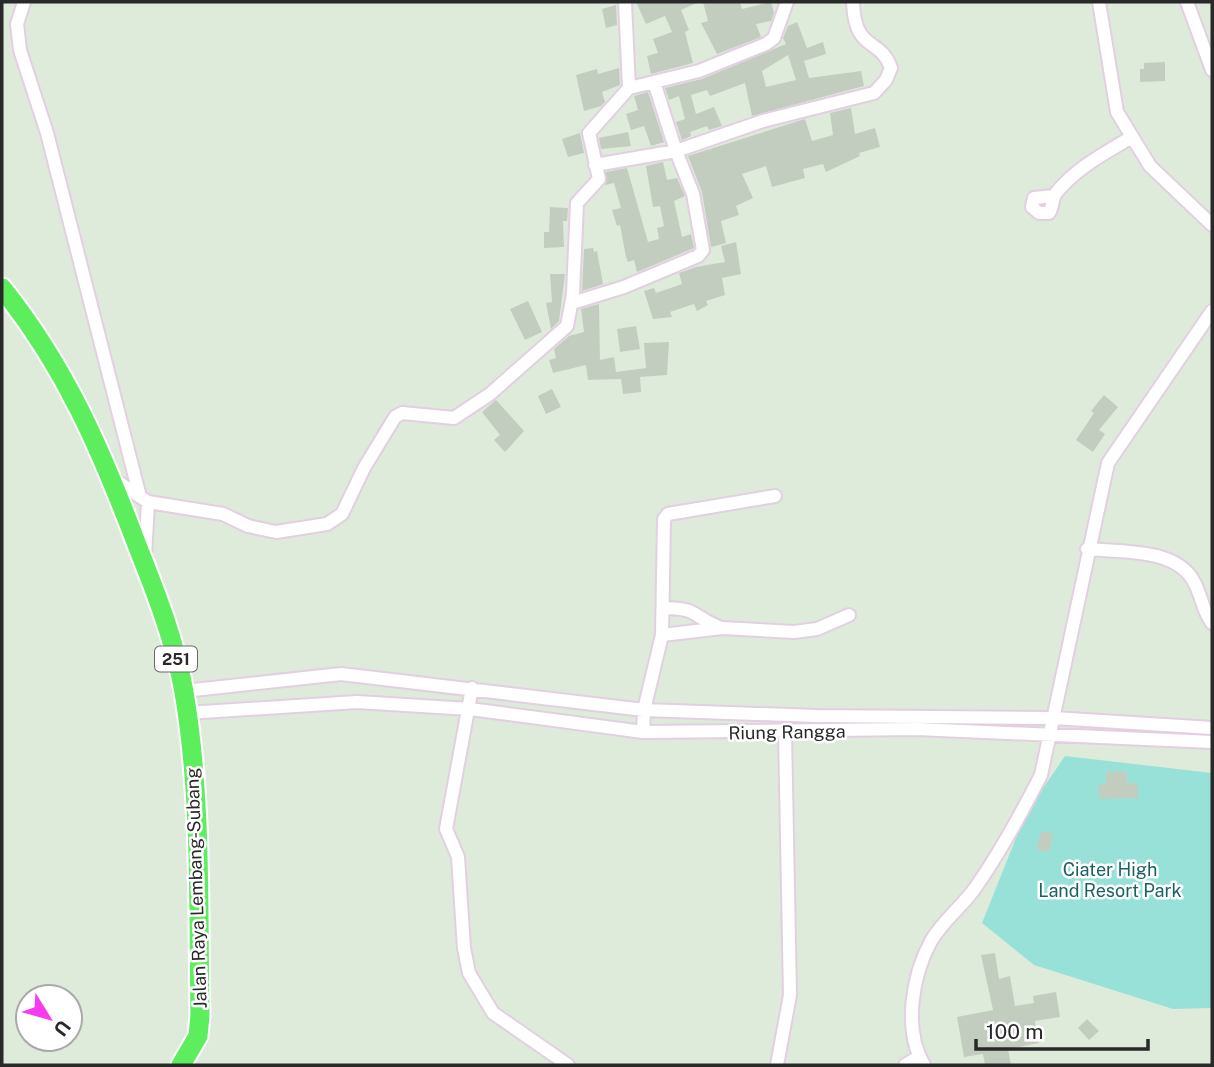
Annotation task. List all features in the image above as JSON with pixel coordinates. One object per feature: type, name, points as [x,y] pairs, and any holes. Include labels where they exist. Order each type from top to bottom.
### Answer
[{"type":"main road","name":"Jalan Raya Lembang-Subang","points":[[2,288],[28,321],[75,397],[111,478],[171,633],[187,713],[199,867],[200,1015],[198,1035],[181,1065]]},
{"type":"street","points":[[24,2],[17,24],[20,50],[47,132],[143,498],[145,564]]},
{"type":"street","points":[[625,2],[629,88]]},
{"type":"street","points":[[111,478],[143,498],[223,514],[248,526],[276,532],[327,524],[342,514],[364,468],[395,417],[408,413],[447,418],[472,408],[567,326],[572,303],[576,209],[580,198],[598,182],[589,139],[590,129],[629,88],[699,71],[766,44],[774,38],[787,2]]},
{"type":"street","points":[[595,165],[677,151],[763,121],[874,93],[886,80],[891,68],[882,53],[867,43],[857,31],[853,2]]},
{"type":"street","points":[[1099,2],[1117,112],[1150,166],[1212,225]]},
{"type":"street","points":[[1187,2],[1212,70]]},
{"type":"street","points":[[572,303],[624,287],[702,253],[693,194],[654,82]]},
{"type":"street","points":[[1054,196],[1088,163],[1132,137]]},
{"type":"street","points":[[905,1065],[921,1061],[911,1015],[917,981],[932,940],[972,891],[1024,810],[1041,775],[1087,549],[1108,463],[1212,311]]},
{"type":"street","points":[[643,732],[644,710],[662,635],[664,519],[668,514],[775,496]]},
{"type":"street","points":[[1087,549],[1152,554],[1172,563],[1186,572],[1194,582],[1212,623]]},
{"type":"street","points":[[663,608],[691,609],[708,623],[722,628]]},
{"type":"street","points":[[662,635],[722,628],[794,632],[817,629],[849,615]]},
{"type":"street","points":[[184,691],[341,674],[644,710],[817,716],[1054,718],[1212,728]]},
{"type":"street","points":[[472,688],[446,829],[457,857],[464,948],[469,974],[493,1013],[568,1065]]},
{"type":"street","name":"Riung Rangga","points":[[187,713],[357,702],[470,709],[643,732],[917,729],[1212,742]]},
{"type":"street","points":[[777,1065],[789,995],[785,732]]},
{"type":"green space","name":"Ciater High Land Resort Park","points":[[1065,756],[1212,773],[1212,1008],[1173,1009],[1034,965],[982,923],[1026,813]]},
{"type":"building","points":[[636,2],[699,2],[681,10],[689,30],[685,32],[693,63],[651,74],[647,56],[658,53],[653,39],[672,32],[665,16],[646,24]]},
{"type":"building","points":[[703,2],[740,2],[742,9],[771,2],[774,13],[771,21],[756,24],[761,37],[717,54],[701,23],[708,21]]},
{"type":"building","points":[[616,5],[617,25],[606,28],[602,9]]},
{"type":"building","points":[[797,22],[807,48],[823,42],[826,54],[804,61],[809,78],[861,71],[864,86],[752,116],[745,83],[710,96],[707,90],[691,95],[696,114],[714,107],[722,126],[709,130],[707,126],[690,132],[691,136],[682,140],[676,122],[685,119],[679,96],[669,100],[665,88],[702,79],[786,44],[783,38],[788,26]],"holes":[[[788,55],[796,80],[766,87],[762,71]]]},
{"type":"building","points":[[1165,62],[1165,81],[1140,82],[1140,69],[1144,69],[1144,63]]},
{"type":"building","points":[[619,68],[620,85],[602,92],[605,102],[601,106],[584,111],[576,75],[597,69],[598,74]]},
{"type":"building","points":[[648,92],[664,142],[651,146],[644,126],[631,130],[626,114],[638,110],[634,96]]},
{"type":"building","points":[[851,108],[855,134],[875,128],[880,147],[859,153],[860,156],[826,172],[823,164],[803,169],[805,178],[772,187],[766,166],[742,174],[753,198],[736,206],[739,215],[721,221],[726,243],[711,247],[702,192],[688,156],[805,119],[812,141],[833,135],[830,113]]},
{"type":"building","points":[[628,132],[631,146],[601,149],[599,138]]},
{"type":"building","points":[[580,133],[584,153],[568,157],[562,139]]},
{"type":"building","points":[[663,162],[667,180],[677,178],[685,196],[674,201],[682,237],[691,234],[694,248],[637,272],[634,260],[628,262],[626,257],[620,225],[617,226],[612,210],[621,208],[614,183],[605,185],[606,172],[627,168],[648,242],[659,239],[657,228],[664,226],[660,206],[653,207],[646,166]]},
{"type":"building","points":[[550,207],[568,208],[567,221],[563,221],[564,247],[544,248],[544,232],[549,232]]},
{"type":"building","points":[[736,242],[741,274],[722,278],[725,295],[706,301],[708,305],[697,311],[694,304],[670,312],[672,317],[653,319],[644,291],[654,288],[656,293],[682,284],[679,273],[725,262],[721,246]]},
{"type":"building","points":[[593,248],[594,252],[597,251],[603,284],[582,291],[584,249]]},
{"type":"building","points":[[550,274],[565,274],[559,321],[551,329],[546,303],[552,302]]},
{"type":"building","points":[[528,301],[542,332],[525,340],[510,309]]},
{"type":"building","points":[[599,304],[600,360],[614,357],[616,372],[646,368],[644,343],[669,342],[667,375],[640,377],[641,392],[623,394],[621,379],[588,380],[586,365],[553,373],[549,360],[556,358],[554,349],[569,336],[584,332],[581,309]]},
{"type":"building","points":[[636,326],[640,349],[620,352],[617,329]]},
{"type":"building","points":[[552,389],[561,407],[546,414],[538,396]]},
{"type":"building","points":[[1104,395],[1118,407],[1099,430],[1105,434],[1093,452],[1076,440],[1094,413],[1091,411]]},
{"type":"building","points":[[496,400],[524,431],[505,452],[494,440],[500,435],[482,412]]},
{"type":"building","points":[[1126,771],[1127,783],[1137,783],[1138,798],[1099,799],[1099,784],[1106,784],[1106,772]]},
{"type":"building","points":[[1041,831],[1053,833],[1049,852],[1037,850]]},
{"type":"building","points":[[995,953],[999,979],[1010,976],[1015,1006],[1034,1003],[1033,996],[1056,992],[1060,1017],[1035,1021],[1039,1043],[1008,1049],[1011,1065],[985,1065],[983,1054],[964,1057],[957,1017],[993,1010],[981,955]]},
{"type":"building","points":[[1087,1019],[1099,1031],[1089,1040],[1078,1028]]}]
